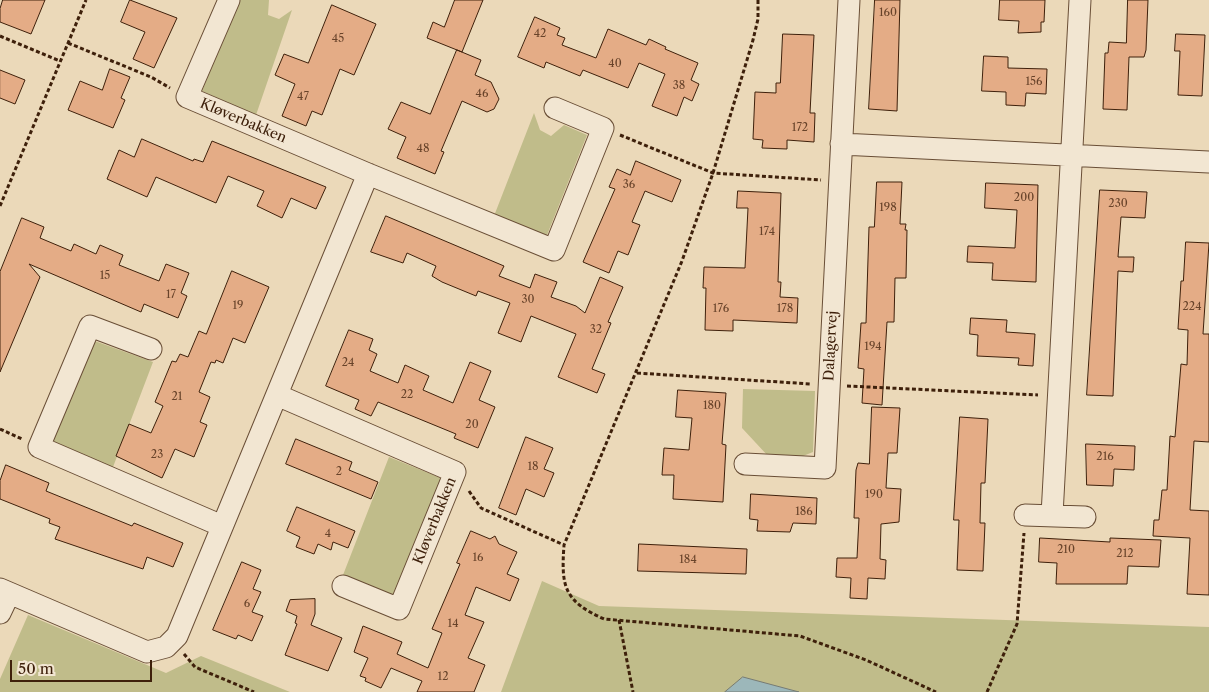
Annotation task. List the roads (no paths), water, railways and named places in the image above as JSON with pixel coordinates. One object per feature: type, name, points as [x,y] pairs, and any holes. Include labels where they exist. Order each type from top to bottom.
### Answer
[{"type":"street","name":"Kløverbakken","points":[[229,0],[187,97],[554,250],[603,128],[555,108]]},
{"type":"street","name":"Dalagervej","points":[[746,464],[825,468],[849,0]]},
{"type":"street","points":[[1052,516],[1080,0]]},
{"type":"street","points":[[841,144],[1209,162]]},
{"type":"street","points":[[0,613],[4,591],[147,652],[166,647],[177,636],[368,174]]},
{"type":"street","points":[[151,350],[90,326],[38,448],[222,526]]},
{"type":"street","name":"Kløverbakken","points":[[277,395],[455,472],[399,610],[343,586]]},
{"type":"street","points":[[1025,515],[1085,516]]},
{"type":"water","points":[[743,677],[799,692],[725,692]]}]
